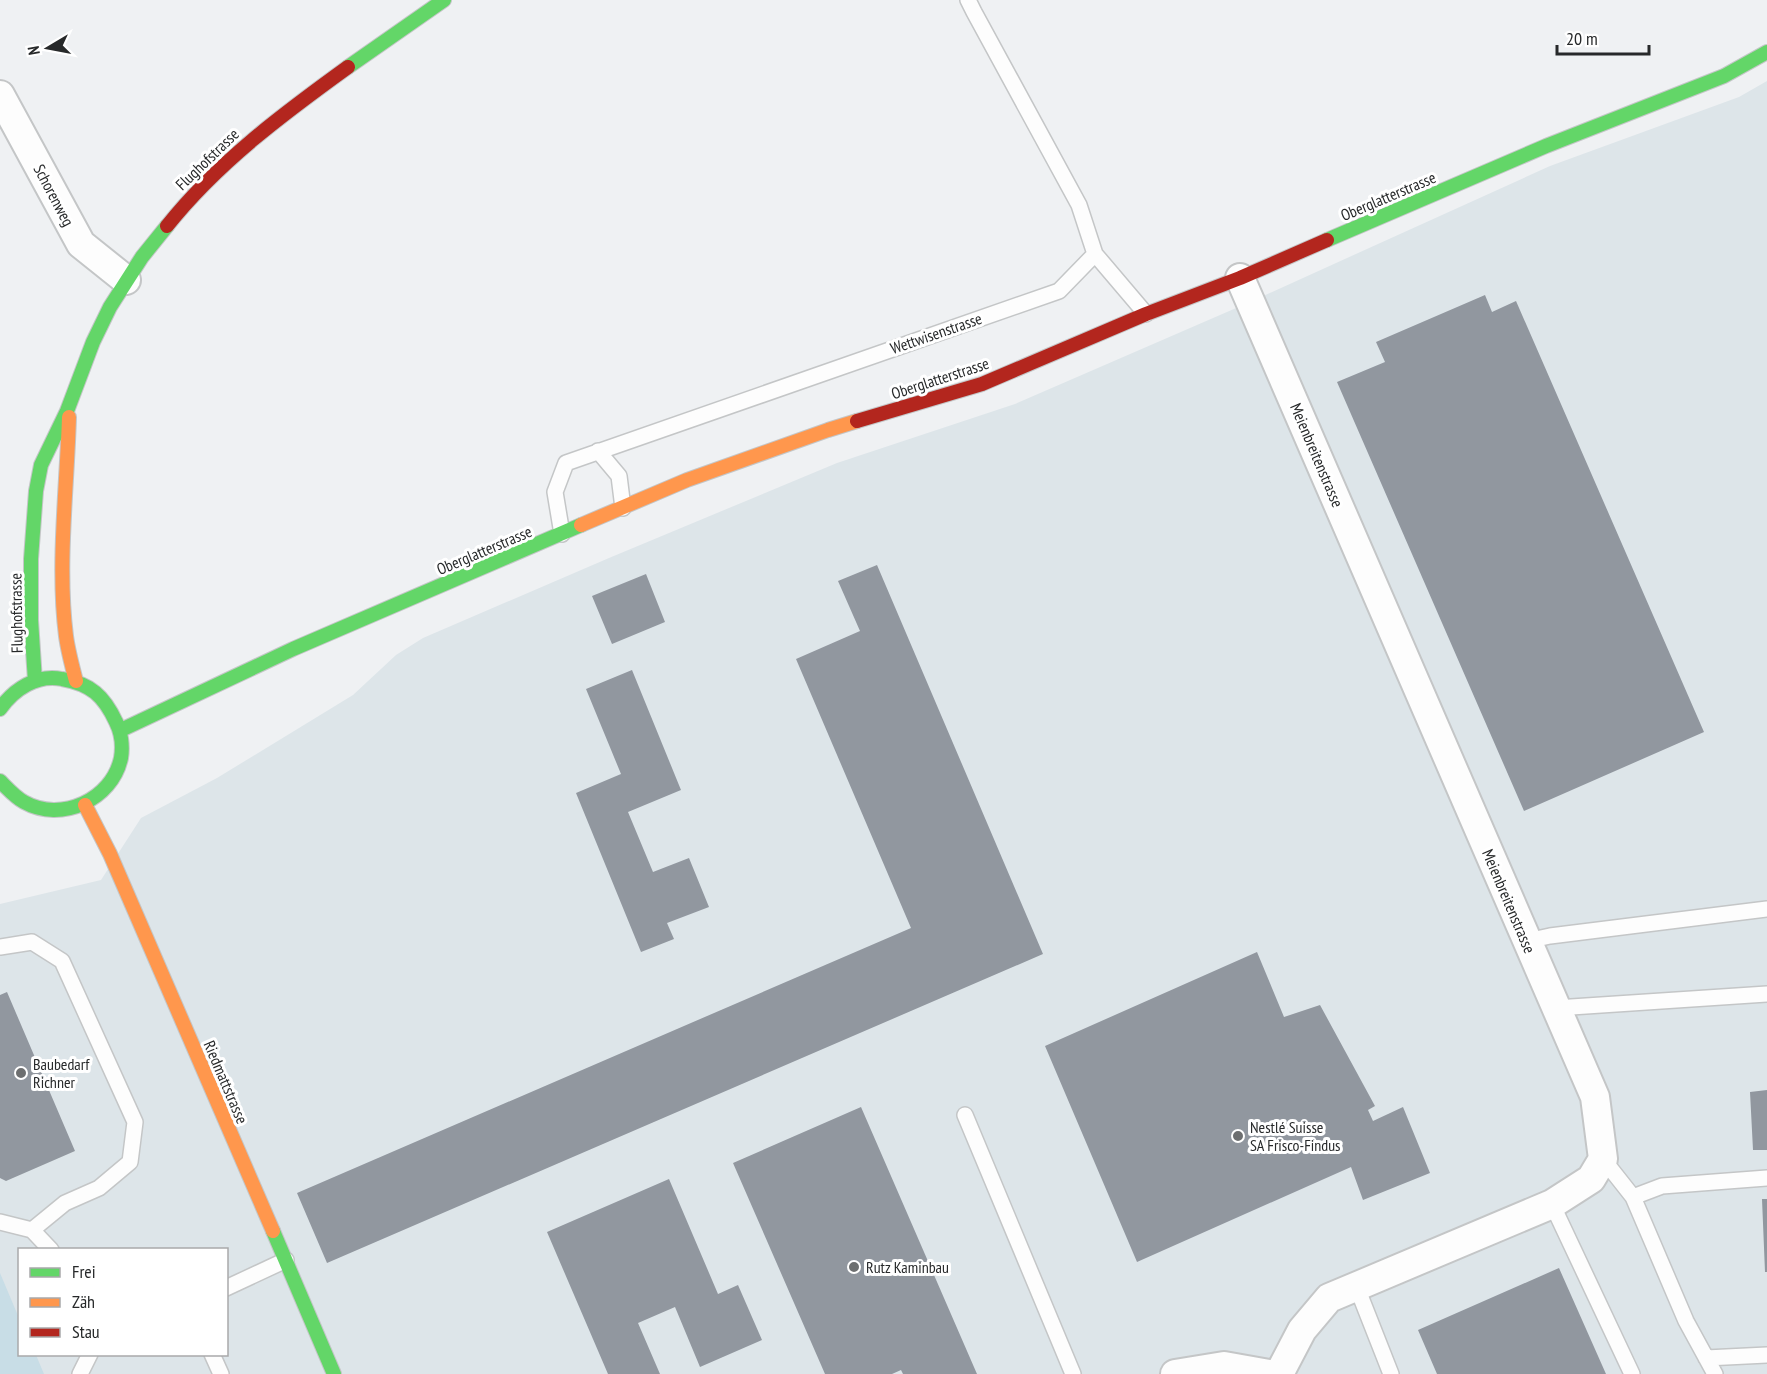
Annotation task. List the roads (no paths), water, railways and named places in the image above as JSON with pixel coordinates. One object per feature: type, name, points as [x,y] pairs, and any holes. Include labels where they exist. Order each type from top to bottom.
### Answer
[{"type":"main road","name":"Flughofstrasse","points":[[35,681],[31,613],[31,548],[41,466],[69,407],[93,341],[126,280],[173,216],[235,153],[333,77],[444,0]]},
{"type":"main road","name":"Oberglatterstrasse","points":[[121,730],[293,649],[687,480],[828,430],[982,384],[1146,314],[1240,278],[1546,146],[1724,76],[1767,52]]},
{"type":"main road","name":"Flughofstrasse","points":[[69,407],[63,564],[65,629],[75,681]]},
{"type":"main road","points":[[0,709],[17,690],[35,681],[55,678],[75,681],[91,689],[115,714],[121,730],[122,748],[119,765],[111,782],[85,805],[66,811],[45,811],[26,805],[9,793],[0,782]]},
{"type":"main road","name":"Riedmattstrasse","points":[[85,805],[110,854],[334,1374]]},
{"type":"street","name":"Schorenweg","points":[[0,95],[81,244],[126,280]]},
{"type":"street","name":"Meienbreitenstrasse","points":[[1240,278],[1595,1097],[1603,1159]]},
{"type":"street","points":[[1279,1374],[1302,1330],[1329,1298],[1552,1204],[1591,1179],[1603,1159]]},
{"type":"street","points":[[1175,1374],[1224,1366],[1269,1374]]},
{"type":"lane","points":[[968,0],[1079,206],[1095,254],[1146,314]]},
{"type":"lane","name":"Wettwisenstrasse","points":[[562,534],[555,492],[566,463],[1059,291],[1095,254]]},
{"type":"lane","points":[[598,451],[619,476],[623,508]]},
{"type":"lane","points":[[1527,941],[1550,936],[1767,909]]},
{"type":"lane","points":[[0,947],[32,942],[62,961],[135,1122],[130,1162],[99,1188],[65,1203],[32,1230]]},
{"type":"lane","points":[[1556,1008],[1767,993]]},
{"type":"lane","points":[[965,1115],[1073,1374]]},
{"type":"lane","points":[[1603,1159],[1633,1197],[1708,1368],[1767,1355]]},
{"type":"lane","points":[[1633,1197],[1662,1186],[1767,1178]]},
{"type":"lane","points":[[1552,1204],[1632,1374]]},
{"type":"lane","points":[[0,1222],[32,1230],[49,1248]]},
{"type":"lane","points":[[228,1287],[286,1260]]},
{"type":"lane","points":[[1356,1285],[1391,1374]]},
{"type":"lane","points":[[80,1374],[89,1356]]},
{"type":"lane","points":[[213,1356],[221,1374]]},
{"type":"place","name":"Baubedarf Richner","points":[[21,1073]]},
{"type":"place","name":"Nestlé Suisse SA Frisco-Findus","points":[[1238,1136]]},
{"type":"place","name":"Rutz Kaminbau","points":[[854,1267]]}]
